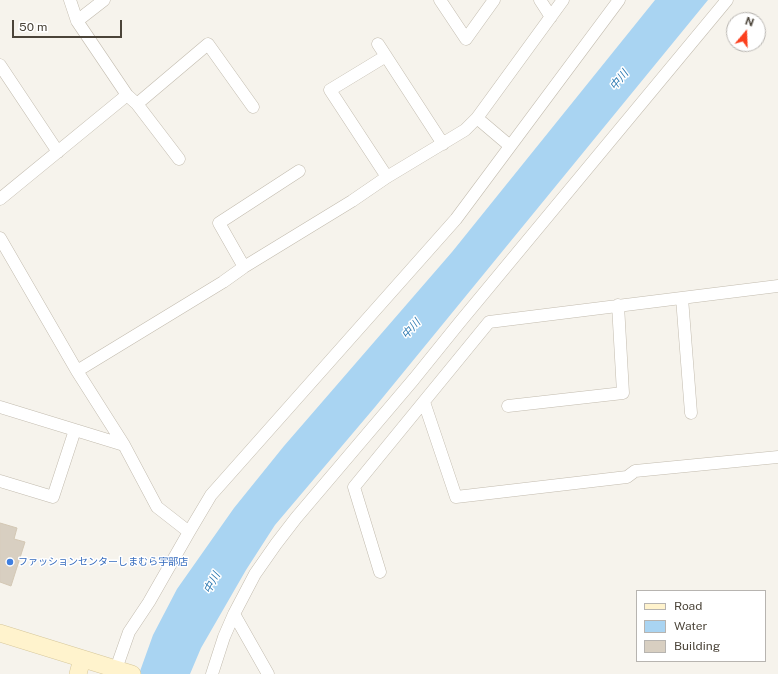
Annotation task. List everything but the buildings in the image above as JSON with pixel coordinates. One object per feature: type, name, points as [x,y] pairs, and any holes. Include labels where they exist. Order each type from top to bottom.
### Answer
[{"type":"street","points":[[70,0],[77,21],[128,95],[137,104],[179,159]]},
{"type":"street","points":[[77,21],[104,0]]},
{"type":"street","points":[[440,0],[466,39],[494,0]]},
{"type":"street","points":[[540,0],[551,17]]},
{"type":"street","points":[[77,371],[223,282],[244,267],[352,201],[387,177],[465,130],[477,118],[563,0]]},
{"type":"street","points":[[0,634],[80,667],[124,671],[129,632],[149,602],[212,495],[456,219],[619,0]]},
{"type":"street","points":[[212,674],[224,637],[234,614],[255,574],[276,544],[727,0]]},
{"type":"street","points":[[137,104],[208,44],[253,107]]},
{"type":"street","points":[[378,44],[443,144]]},
{"type":"street","points":[[386,56],[330,90],[387,177]]},
{"type":"street","points":[[0,65],[58,152]]},
{"type":"street","points":[[0,199],[128,95]]},
{"type":"street","points":[[477,118],[510,146]]},
{"type":"street","points":[[244,267],[219,223],[299,171]]},
{"type":"street","points":[[0,238],[77,371],[124,445],[158,507],[189,532]]},
{"type":"street","points":[[380,572],[354,487],[488,322],[778,286]]},
{"type":"street","points":[[682,298],[691,413]]},
{"type":"street","points":[[508,406],[623,393],[618,305]]},
{"type":"street","points":[[424,402],[456,497],[627,477],[635,471],[778,457]]},
{"type":"street","points":[[0,407],[124,445]]},
{"type":"street","points":[[0,481],[53,497],[75,430]]},
{"type":"street","points":[[234,614],[268,674]]},
{"type":"water","name":"中川","points":[[655,0],[708,0],[375,407],[275,525],[246,570],[201,648],[190,674],[139,674],[153,635],[177,589],[234,508],[284,446],[452,252]]},
{"type":"place","name":"ファッションセンターしまむら宇部店","points":[[10,562]]}]
